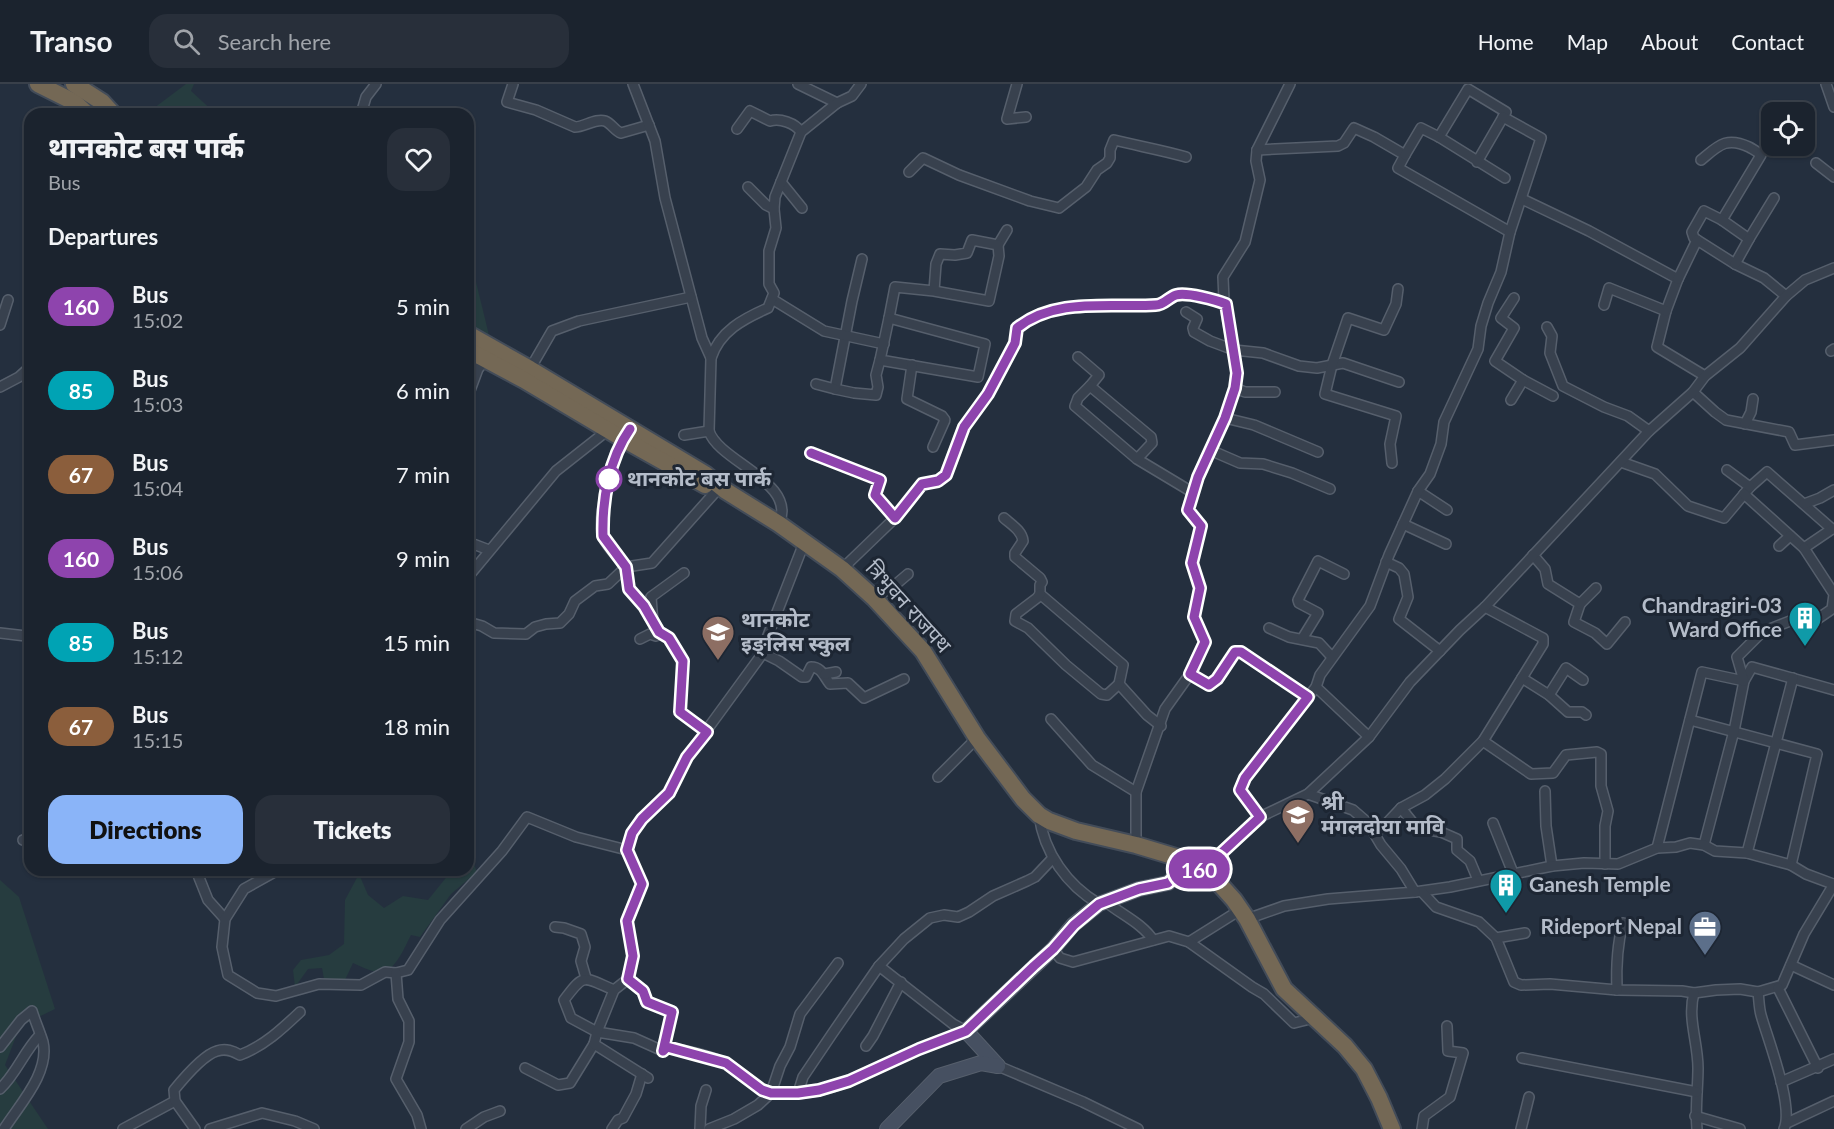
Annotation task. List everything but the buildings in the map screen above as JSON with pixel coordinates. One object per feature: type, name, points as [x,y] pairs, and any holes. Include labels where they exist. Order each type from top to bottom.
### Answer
[{"type":"highway","points":[[74,84],[108,108]]},
{"type":"highway","points":[[41,85],[74,102],[80,108]]},
{"type":"highway","name":"त्रिभुवन राजपथ","points":[[474,337],[530,369],[620,433]]},
{"type":"highway","name":"त्रिभुवन राजपथ","points":[[474,353],[620,433],[705,474],[722,490],[779,524],[842,569],[874,598],[923,651],[977,738],[1023,799],[1039,815],[1048,821],[1076,831],[1136,845],[1176,857],[1204,869]]},
{"type":"highway","points":[[1204,869],[1226,891],[1244,915],[1284,989],[1345,1046],[1364,1069],[1392,1129]]},
{"type":"street","points":[[363,108],[366,97],[376,84]]},
{"type":"street","points":[[513,84],[507,102],[536,110],[575,127],[605,121],[621,133],[649,125]]},
{"type":"street","points":[[633,84],[655,141],[665,198],[702,338],[711,358]]},
{"type":"street","points":[[798,84],[837,103]]},
{"type":"street","points":[[779,524],[783,516],[778,496],[766,482],[715,442],[709,431],[711,358],[722,337],[746,318],[768,308],[772,299],[774,293],[769,284],[769,251],[776,228],[775,197],[801,132],[837,103],[852,96],[861,84]]},
{"type":"street","points":[[1017,84],[1007,119],[1026,117]]},
{"type":"street","points":[[1136,845],[1136,792],[1161,726],[1165,709],[1190,674],[1205,642],[1194,617],[1200,588],[1192,563],[1201,526],[1188,510],[1192,492],[1225,418],[1235,388],[1237,373],[1224,300],[1223,277],[1245,242],[1260,180],[1256,161],[1257,150],[1290,84]]},
{"type":"street","points":[[1826,84],[1834,106]]},
{"type":"street","points":[[1439,137],[1468,89],[1506,112],[1477,162]]},
{"type":"street","points":[[737,129],[750,111],[770,121],[776,119],[791,124],[801,132]]},
{"type":"street","points":[[1260,817],[1240,790],[1245,778],[1316,687],[1320,675],[1332,657],[1370,606],[1386,562],[1418,491],[1430,474],[1441,444],[1444,422],[1478,349],[1481,326],[1501,272],[1510,232],[1541,138],[1503,117]]},
{"type":"street","points":[[1257,150],[1338,146],[1344,143],[1354,128],[1405,155]]},
{"type":"street","points":[[1506,178],[1421,128],[1398,168],[1510,232]]},
{"type":"street","points":[[909,172],[923,158],[959,175],[1030,201],[1059,208],[1086,187],[1096,170],[1107,163],[1114,140],[1134,146],[1160,149],[1186,157]]},
{"type":"street","points":[[1701,160],[1716,147],[1733,141],[1761,155],[1722,220]]},
{"type":"street","points":[[1816,163],[1834,177]]},
{"type":"street","points":[[781,182],[802,208]]},
{"type":"street","points":[[748,187],[766,205],[774,209]]},
{"type":"street","points":[[1735,264],[1774,198]]},
{"type":"street","points":[[1522,199],[1589,231],[1678,279]]},
{"type":"street","points":[[1749,239],[1722,220],[1704,211],[1692,232],[1694,238],[1735,264],[1764,278],[1786,296]]},
{"type":"street","points":[[998,245],[1007,230]]},
{"type":"street","points":[[934,291],[940,254],[967,253],[972,240],[998,245]]},
{"type":"street","points":[[1697,240],[1678,279],[1666,311],[1657,347],[1705,376]]},
{"type":"street","points":[[816,384],[854,393],[875,395],[878,387],[876,375],[895,287],[989,301],[1004,257],[998,245]]},
{"type":"street","points":[[835,389],[862,259]]},
{"type":"street","points":[[663,1051],[667,1047],[726,1063],[762,1090],[771,1093],[798,1093],[819,1090],[849,1081],[919,1049],[966,1031],[1053,949],[1074,925],[1102,903],[1139,889],[1168,883],[1186,867],[1204,869],[1260,817],[1308,794],[1369,737],[1410,682],[1485,607],[1648,431],[1693,392],[1705,376],[1740,348],[1786,296],[1805,280],[1834,268]]},
{"type":"street","points":[[1604,305],[1610,285],[1666,311]]},
{"type":"street","points":[[1392,463],[1390,444],[1396,416],[1325,394],[1348,318],[1384,330],[1396,304],[1398,289]]},
{"type":"street","points":[[842,569],[895,518],[922,484],[938,481],[946,475],[964,427],[988,394],[1015,343],[1017,328],[1027,320],[1055,310],[1086,306],[1159,305],[1177,294],[1211,298],[1226,304]]},
{"type":"street","points":[[530,369],[552,331],[579,321],[691,297]]},
{"type":"street","points":[[1514,298],[1501,318],[1514,328],[1496,361],[1523,380],[1553,396]]},
{"type":"street","points":[[772,299],[824,331],[884,344]]},
{"type":"street","points":[[0,324],[8,300]]},
{"type":"street","points":[[1186,312],[1197,319],[1193,328],[1194,332],[1234,350],[1263,353],[1299,366],[1317,368],[1343,363],[1399,382]]},
{"type":"street","points":[[880,360],[978,377],[985,344],[889,318]]},
{"type":"street","points":[[1547,327],[1552,336],[1550,353],[1563,386],[1604,407],[1628,416],[1648,431]]},
{"type":"street","points":[[1078,357],[1099,375],[1075,402],[1075,406],[1137,459],[1192,492]]},
{"type":"street","points":[[474,380],[478,369],[486,359]]},
{"type":"street","points":[[912,365],[907,399],[942,416],[945,420],[933,447]]},
{"type":"street","points":[[0,387],[24,373]]},
{"type":"street","points":[[1511,400],[1523,380]]},
{"type":"street","points":[[1090,386],[1151,437],[1152,443],[1137,459]]},
{"type":"street","points":[[1235,388],[1245,392],[1275,392]]},
{"type":"street","points":[[1693,392],[1726,420],[1789,432],[1795,445],[1834,440]]},
{"type":"street","points":[[1744,424],[1751,412],[1753,399]]},
{"type":"street","points":[[1225,418],[1254,425],[1318,452]]},
{"type":"street","points":[[684,435],[709,431]]},
{"type":"street","points":[[474,569],[556,471],[620,433]]},
{"type":"street","points":[[620,433],[605,500],[603,536],[626,567],[629,589],[644,606],[659,632],[669,638],[683,661],[680,712],[707,732]]},
{"type":"street","points":[[1210,450],[1240,463],[1263,464],[1292,473],[1330,489]]},
{"type":"street","points":[[811,453],[880,480],[875,495],[895,518]]},
{"type":"street","points":[[1621,462],[1655,474],[1688,506],[1724,518],[1747,490],[1767,472],[1833,529],[1804,548]]},
{"type":"street","points":[[1727,470],[1804,548],[1834,594],[1832,609],[1813,622],[1790,621],[1762,632],[1737,657],[1744,681]]},
{"type":"street","points":[[474,624],[494,633],[526,634],[535,627],[560,623],[569,614],[575,601],[595,586],[608,584],[626,567],[652,563],[722,490]]},
{"type":"street","points":[[1804,504],[1834,490]]},
{"type":"street","points":[[1418,491],[1447,510]]},
{"type":"street","points":[[1004,518],[1021,532],[1023,541],[1015,557],[1040,578],[1042,582],[1040,594],[1124,665],[1119,684],[1107,695],[1101,694],[1066,665],[1028,628],[1015,621],[1016,614],[1040,594]]},
{"type":"street","points":[[1403,524],[1446,544]]},
{"type":"street","points":[[1779,546],[1790,536]]},
{"type":"street","points":[[525,1068],[558,1085],[570,1083],[594,1044],[614,990],[628,979],[633,956],[627,921],[642,884],[627,850],[632,833],[642,819],[669,793],[687,757],[763,653],[804,543]]},
{"type":"street","points":[[474,544],[489,550]]},
{"type":"street","points":[[1533,555],[1545,569],[1548,584],[1580,604]]},
{"type":"street","points":[[1302,639],[1318,613],[1299,603],[1298,600],[1318,561],[1344,574]]},
{"type":"street","points":[[1386,562],[1399,568],[1404,574],[1408,597],[1399,620],[1440,651]]},
{"type":"street","points":[[653,623],[651,597],[684,573]]},
{"type":"street","points":[[874,598],[908,574]]},
{"type":"street","points":[[1596,588],[1580,604],[1574,622],[1595,633],[1607,644],[1625,622]]},
{"type":"street","points":[[1375,833],[1401,808],[1425,795],[1445,779],[1483,741],[1543,644],[1543,638],[1485,607]]},
{"type":"street","points":[[1269,628],[1289,637],[1319,643],[1332,657]]},
{"type":"street","points":[[640,639],[650,634],[657,636],[659,632]]},
{"type":"street","points":[[0,633],[24,636]]},
{"type":"street","points":[[1190,674],[1209,685],[1217,679],[1235,652],[1241,652],[1308,697]]},
{"type":"street","points":[[763,653],[802,677],[806,677],[813,666],[825,674],[830,684],[849,683],[864,698],[904,679]]},
{"type":"street","points":[[1704,845],[1734,731],[1744,681],[1752,667],[1834,690]]},
{"type":"street","points":[[1549,695],[1566,668],[1583,680]]},
{"type":"street","points":[[825,674],[836,672]]},
{"type":"street","points":[[1657,848],[1702,672],[1744,681]]},
{"type":"street","points":[[1522,678],[1549,695],[1568,712],[1582,712],[1586,715]]},
{"type":"street","points":[[1747,853],[1792,678]]},
{"type":"street","points":[[1119,684],[1147,715],[1161,726]]},
{"type":"street","points":[[1316,687],[1369,737]]},
{"type":"street","points":[[1051,719],[1092,765],[1136,792]]},
{"type":"street","points":[[1690,720],[1817,754],[1791,865]]},
{"type":"street","points":[[938,777],[977,738]]},
{"type":"street","points":[[1483,741],[1531,774],[1553,773],[1566,755],[1597,752],[1601,754],[1601,786],[1608,811],[1605,826],[1605,864]]},
{"type":"street","points":[[1545,791],[1546,826],[1552,866]]},
{"type":"street","points":[[1189,942],[1244,915],[1284,906],[1328,899],[1418,892],[1552,866],[1618,864],[1643,852],[1690,843],[1704,845],[1715,850],[1747,853],[1791,865],[1806,874],[1834,884],[1804,934],[1782,985],[1778,988],[1758,992],[1740,989],[1694,993],[1617,990],[1550,984],[1521,985],[1514,982],[1496,938],[1479,922],[1436,907],[1418,892],[1381,846],[1368,823],[1353,810],[1308,794]]},
{"type":"street","points":[[1401,808],[1417,828],[1442,832],[1457,839],[1457,850],[1470,861],[1478,880]]},
{"type":"street","points":[[1039,815],[1053,858],[1067,875],[1067,879],[1081,893],[1102,903],[1147,931],[1153,940]]},
{"type":"street","points":[[267,876],[244,889],[225,919],[222,948],[228,975],[257,993],[276,996],[319,984],[361,985],[385,972],[396,973],[408,970],[440,920],[502,851],[527,817],[576,837],[627,850]]},
{"type":"street","points":[[1493,824],[1513,873]]},
{"type":"street","points":[[798,1093],[803,1077],[879,966],[904,939],[930,918],[944,915],[958,917],[993,896],[1035,877],[1053,858]]},
{"type":"street","points":[[198,876],[208,900],[225,919]]},
{"type":"street","points":[[1617,990],[1617,948],[1621,942],[1623,923],[1637,926]]},
{"type":"street","points":[[555,927],[581,934],[585,947],[581,961],[586,978]]},
{"type":"street","points":[[1496,938],[1525,933]]},
{"type":"street","points":[[1053,949],[1060,958],[1073,962],[1169,936],[1189,942],[1263,994],[1294,1023],[1313,1016]]},
{"type":"street","points":[[709,1129],[750,1109],[771,1093],[780,1066],[790,1047],[800,1014],[838,963]]},
{"type":"street","points":[[1791,965],[1834,985]]},
{"type":"street","points":[[879,966],[953,1024],[966,1031],[998,1066]]},
{"type":"street","points":[[396,973],[398,999],[409,1022],[409,1042],[396,1079],[417,1115],[421,1129]]},
{"type":"street","points":[[614,990],[586,978],[578,981],[564,1000],[571,1018],[597,1032],[634,1038],[663,1051]]},
{"type":"street","points":[[628,979],[643,991],[647,1002],[672,1012],[663,1051]]},
{"type":"street","points":[[866,1046],[901,982]]},
{"type":"street","points":[[1778,988],[1818,1068]]},
{"type":"street","points":[[1758,992],[1761,1013],[1781,1082],[1785,1126],[1834,1101]]},
{"type":"street","points":[[1694,993],[1691,1005],[1698,1066],[1695,1116],[1697,1129]]},
{"type":"street","points":[[0,1047],[21,1020],[32,1011],[43,1043],[43,1059],[34,1086],[3,1129]]},
{"type":"street","points":[[195,1129],[176,1101],[174,1090],[186,1075],[216,1051],[231,1050],[240,1054],[255,1049],[300,1012]]},
{"type":"street","points":[[1422,1129],[1425,1116],[1450,1097],[1463,1053],[1448,1051],[1447,1026]]},
{"type":"street","points":[[0,1089],[40,1035]]},
{"type":"street","points":[[594,1044],[645,1076],[623,1118],[618,1120],[612,1129]]},
{"type":"street","points":[[1522,1058],[1696,1092]]},
{"type":"street","points":[[1781,1082],[1818,1068],[1834,1059]]},
{"type":"street","points":[[887,1129],[939,1076],[981,1063],[998,1066],[1083,1102],[1138,1129]]},
{"type":"street","points":[[700,1129],[701,1106],[706,1090]]},
{"type":"street","points":[[1521,1129],[1529,1097]]},
{"type":"street","points":[[123,1129],[176,1101]]},
{"type":"street","points":[[466,1129],[484,1117],[500,1111]]},
{"type":"street","points":[[210,1129],[262,1113],[295,1121],[314,1129]]},
{"type":"street","points":[[1695,1116],[1740,1129]]},
{"type":"green space","points":[[186,84],[194,84],[191,91],[209,108],[154,108]]},
{"type":"green space","points":[[474,274],[497,368],[474,358]]},
{"type":"green space","points":[[358,876],[368,895],[384,908],[403,896],[428,900],[447,876],[472,876],[451,894],[420,937],[411,935],[398,960],[388,970],[376,972],[353,963],[345,980],[324,979],[322,968],[308,969],[295,987],[293,970],[301,960],[329,955],[344,944],[345,900]]},
{"type":"green space","points":[[0,880],[19,897],[55,1009],[20,1026],[5,1065],[48,1129],[0,1129]]},
{"type":"bus line","name":"160","points":[[630,429],[615,455],[602,519],[603,536],[626,567],[629,589],[644,606],[659,632],[669,638],[683,661],[680,712],[707,732],[687,757],[669,793],[642,819],[632,833],[627,850],[642,884],[627,921],[633,956],[628,979],[643,991],[647,1002],[672,1012],[663,1051],[667,1047],[726,1063],[762,1090],[771,1093],[819,1090],[849,1081],[919,1049],[966,1031],[1053,949],[1083,916],[1099,904],[1139,889],[1168,883],[1186,867],[1204,869],[1260,817],[1240,790],[1245,778],[1308,697],[1241,652],[1235,652],[1217,679],[1209,685],[1190,674],[1205,642],[1194,617],[1200,588],[1192,563],[1201,526],[1188,510],[1192,492],[1225,418],[1235,388],[1237,373],[1226,304],[1211,298],[1177,294],[1159,305],[1107,304],[1055,310],[1027,320],[1017,328],[1015,343],[988,394],[964,427],[946,475],[938,481],[922,484],[895,518],[875,495],[880,480],[811,453]]},
{"type":"place","name":"थानकोट बस पार्क","points":[[609,479]]},
{"type":"place","name":"Chandragiri-03 Ward Office","points":[[1805,647]]},
{"type":"place","name":"थानकोट इङ्लिस स्कुल","points":[[718,661]]},
{"type":"place","name":"श्री मंगलदोया मावि","points":[[1298,844]]},
{"type":"place","name":"Ganesh Temple","points":[[1506,914]]},
{"type":"place","name":"Rideport Nepal","points":[[1705,956]]}]
